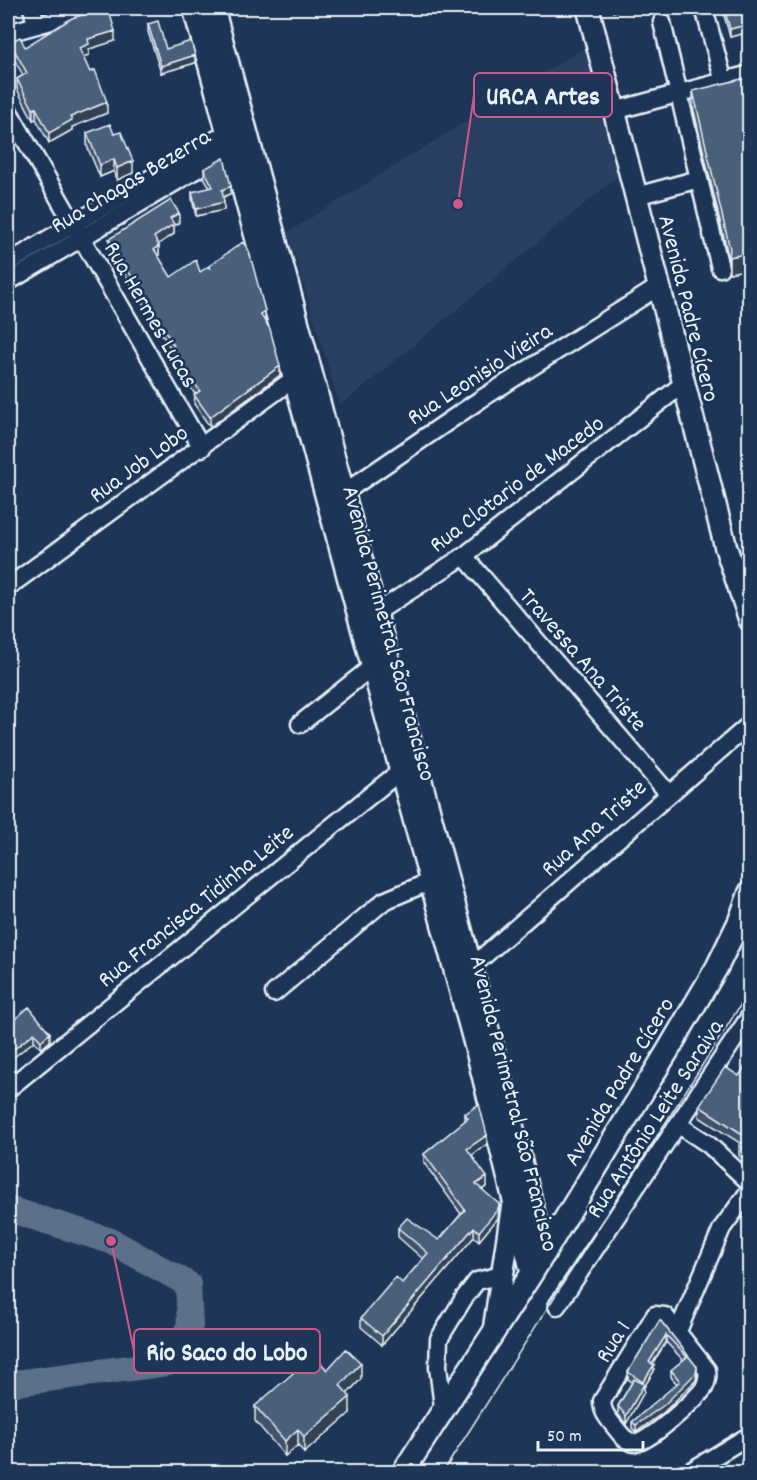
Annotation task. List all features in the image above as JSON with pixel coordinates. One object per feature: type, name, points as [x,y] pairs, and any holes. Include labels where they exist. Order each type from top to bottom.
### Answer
[{"type":"main road","name":"Avenida Perimetral São Francisco","points":[[194,8],[237,136],[336,498],[373,666],[408,765],[470,968],[514,1199],[532,1274]]},
{"type":"main road","name":"Avenida Perimetral São Francisco","points":[[213,8],[237,136],[296,377],[374,614],[431,881],[485,1052],[544,1254]]},
{"type":"main road","name":"Avenida Padre Cícero","points":[[588,8],[726,548],[750,620]]},
{"type":"main road","name":"Avenida Padre Cícero","points":[[403,1473],[443,1407],[532,1274],[717,966],[739,922],[750,892]]},
{"type":"main road","points":[[494,1331],[514,1199]]},
{"type":"street","points":[[32,8],[36,25]]},
{"type":"street","points":[[8,33],[98,8]]},
{"type":"street","points":[[705,12],[724,82]]},
{"type":"street","points":[[662,22],[720,268]]},
{"type":"street","points":[[614,111],[750,74]]},
{"type":"street","name":"Rua Hermes Lucas","points":[[8,111],[202,448]]},
{"type":"street","name":"Rua Chagas Bezerra","points":[[8,263],[77,230],[237,136]]},
{"type":"street","points":[[636,196],[699,179]]},
{"type":"street","name":"Rua Chagas Bezerra","points":[[8,282],[77,230]]},
{"type":"street","name":"Rua Leonisio Vieira","points":[[336,498],[481,399],[658,286]]},
{"type":"street","name":"Rua Job Lobo","points":[[8,586],[202,448],[296,377]]},
{"type":"street","name":"Rua Clotario de Macedo","points":[[374,614],[464,556],[683,384]]},
{"type":"street","name":"Travessa Ana Triste","points":[[464,556],[668,793]]},
{"type":"street","points":[[300,724],[373,666]]},
{"type":"street","name":"Rua Ana Triste","points":[[470,968],[668,793],[750,724]]},
{"type":"street","name":"Rua Francisca Tidinha Leite","points":[[8,1089],[408,765]]},
{"type":"street","points":[[274,993],[384,901],[431,881]]},
{"type":"street","name":"Rua Antônio Leite Saraiva","points":[[558,1306],[750,1016]]},
{"type":"street","points":[[679,1125],[708,1144],[750,1183]]},
{"type":"street","points":[[678,1330],[722,1228],[750,1190]]},
{"type":"street","points":[[443,1407],[438,1367],[439,1339],[477,1281],[502,1275]]},
{"type":"street","name":"Rua 1","points":[[655,1316],[665,1316],[678,1330],[707,1370],[708,1376],[703,1389],[646,1441],[633,1443],[626,1440],[608,1418],[602,1401],[655,1316]]},
{"type":"street","points":[[688,1473],[750,1435]]},
{"type":"shaded area","points":[[584,48],[617,177],[340,406],[288,232]]},
{"type":"building","points":[[108,8],[115,31],[88,39],[89,44],[79,48],[90,72],[95,70],[107,102],[70,117],[72,120],[49,133],[17,79],[27,73],[10,42],[20,37],[25,47],[72,18]]},
{"type":"building","points":[[724,8],[750,8],[750,24],[730,29]]},
{"type":"building","points":[[158,21],[166,49],[191,41],[195,55],[161,66],[148,24]]},
{"type":"building","points":[[750,77],[750,253],[729,257],[730,249],[693,91]]},
{"type":"building","points":[[110,124],[114,134],[121,132],[133,161],[117,168],[114,159],[100,165],[87,133]]},
{"type":"building","points":[[224,158],[231,186],[222,190],[224,202],[196,209],[192,192],[213,187],[204,169]]},
{"type":"building","points":[[171,200],[179,213],[170,218],[174,224],[154,237],[159,246],[154,249],[171,277],[196,260],[200,272],[243,242],[249,251],[265,311],[260,314],[270,329],[280,366],[210,417],[194,395],[200,391],[171,349],[174,346],[109,239]]},
{"type":"building","points":[[29,1007],[50,1033],[41,1041],[34,1033],[8,1054],[8,1025]]},
{"type":"building","points":[[8,1056],[13,1063],[8,1068]]},
{"type":"building","points":[[750,1059],[750,1156],[739,1145],[747,1137],[699,1106],[725,1067],[739,1076]]},
{"type":"building","points":[[479,1104],[487,1135],[467,1149],[487,1177],[476,1184],[499,1204],[498,1209],[479,1232],[474,1227],[382,1336],[361,1318],[396,1277],[402,1283],[428,1253],[398,1228],[407,1218],[439,1240],[465,1210],[424,1154],[468,1118],[465,1114]]},
{"type":"building","points":[[660,1320],[697,1367],[696,1373],[664,1405],[636,1425],[632,1422],[680,1381],[671,1370],[687,1357],[666,1335],[649,1362],[654,1365],[643,1382],[628,1372]]},
{"type":"building","points":[[346,1349],[361,1363],[340,1385],[350,1397],[304,1437],[298,1429],[285,1441],[255,1406],[314,1355],[327,1370]]},
{"type":"building","points":[[634,1379],[644,1384],[626,1416],[618,1406]]},
{"type":"waterway","points":[[8,1209],[111,1241],[188,1284],[190,1326],[168,1363],[8,1384]]},
{"type":"tram line","points":[[443,1472],[750,990]]},
{"type":"place","name":"URCA Artes","points":[[458,204]]},
{"type":"place","name":"Rio Saco do Lobo","points":[[111,1241]]}]
